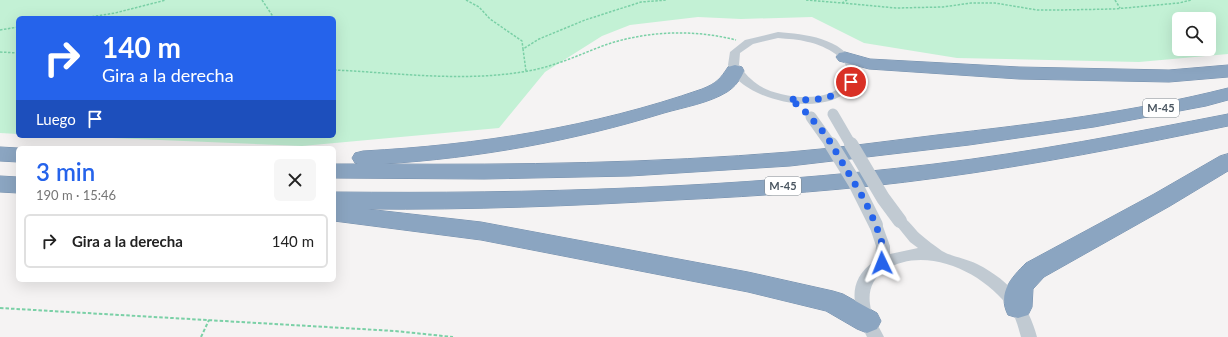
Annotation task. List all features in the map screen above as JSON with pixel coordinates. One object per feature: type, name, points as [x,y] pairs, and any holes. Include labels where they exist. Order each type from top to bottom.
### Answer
[{"type":"highway","points":[[845,57],[869,64],[1019,73],[1169,76],[1228,71]]},
{"type":"highway","points":[[968,70],[1158,67],[1228,62]]},
{"type":"highway","points":[[336,159],[420,154],[479,148],[594,126],[685,101],[718,90],[733,78],[735,71]]},
{"type":"highway","name":"M-45","points":[[336,170],[484,172],[607,169],[790,159],[969,138],[1094,121],[1206,100],[1228,94]]},
{"type":"highway","name":"M-45","points":[[336,200],[511,199],[637,195],[816,184],[895,176],[997,162],[1123,141],[1228,120]]},
{"type":"highway","points":[[1018,306],[1020,286],[1035,270],[1162,200],[1228,160]]},
{"type":"highway","points":[[1162,200],[1228,168]]},
{"type":"highway","points":[[0,184],[16,185]]},
{"type":"highway","points":[[336,213],[481,231],[748,282],[833,302],[871,329]]},
{"type":"street","points":[[778,35],[797,36],[816,40],[827,45],[845,57],[851,65],[853,74],[851,82],[845,90],[821,99],[805,100],[789,99],[771,95],[755,89],[743,80],[735,71],[732,60],[736,50],[747,42],[761,37],[778,35]]},
{"type":"street","points":[[834,95],[832,104],[833,114],[883,198],[900,222],[916,238],[940,257]]},
{"type":"street","points":[[789,99],[802,108],[826,135],[862,195],[876,225],[883,246],[882,263]]},
{"type":"street","points":[[871,329],[862,303],[863,286],[870,273],[882,263],[899,256],[912,255],[940,257],[962,264],[984,275],[1002,289],[1018,306],[1028,326],[1029,337]]},
{"type":"path","points":[[96,16],[115,13],[166,0]]},
{"type":"path","points":[[262,0],[273,16]]},
{"type":"path","points":[[466,0],[478,7],[490,19],[522,41],[526,71]]},
{"type":"path","points":[[523,49],[539,39],[585,20],[641,2],[668,0]]},
{"type":"path","points":[[806,0],[896,8],[943,7],[971,3],[995,3],[1037,10],[1120,8],[1179,3],[1191,0]]},
{"type":"path","points":[[842,3],[847,0]]},
{"type":"path","points":[[1115,0],[1120,8]]},
{"type":"path","points":[[0,30],[16,27]]},
{"type":"path","points":[[336,70],[479,77],[534,70],[567,60],[606,45],[636,37],[691,34],[717,35],[747,42]]},
{"type":"path","points":[[0,52],[16,53]]},
{"type":"path","points":[[0,308],[395,331],[453,337]]},
{"type":"path","points":[[201,337],[210,320]]},
{"type":"green space","points":[[0,0],[1228,0],[1228,54],[1216,55],[1216,12],[1172,12],[1172,56],[1206,56],[1139,62],[957,58],[864,43],[812,17],[741,19],[698,17],[630,25],[602,36],[545,72],[499,128],[302,146],[112,138],[336,138],[336,16],[16,16],[16,134],[0,133]]},
{"type":"route","points":[[851,82],[845,90],[821,99],[789,99],[802,108],[826,135],[865,201],[876,225],[883,246],[882,263]]}]
